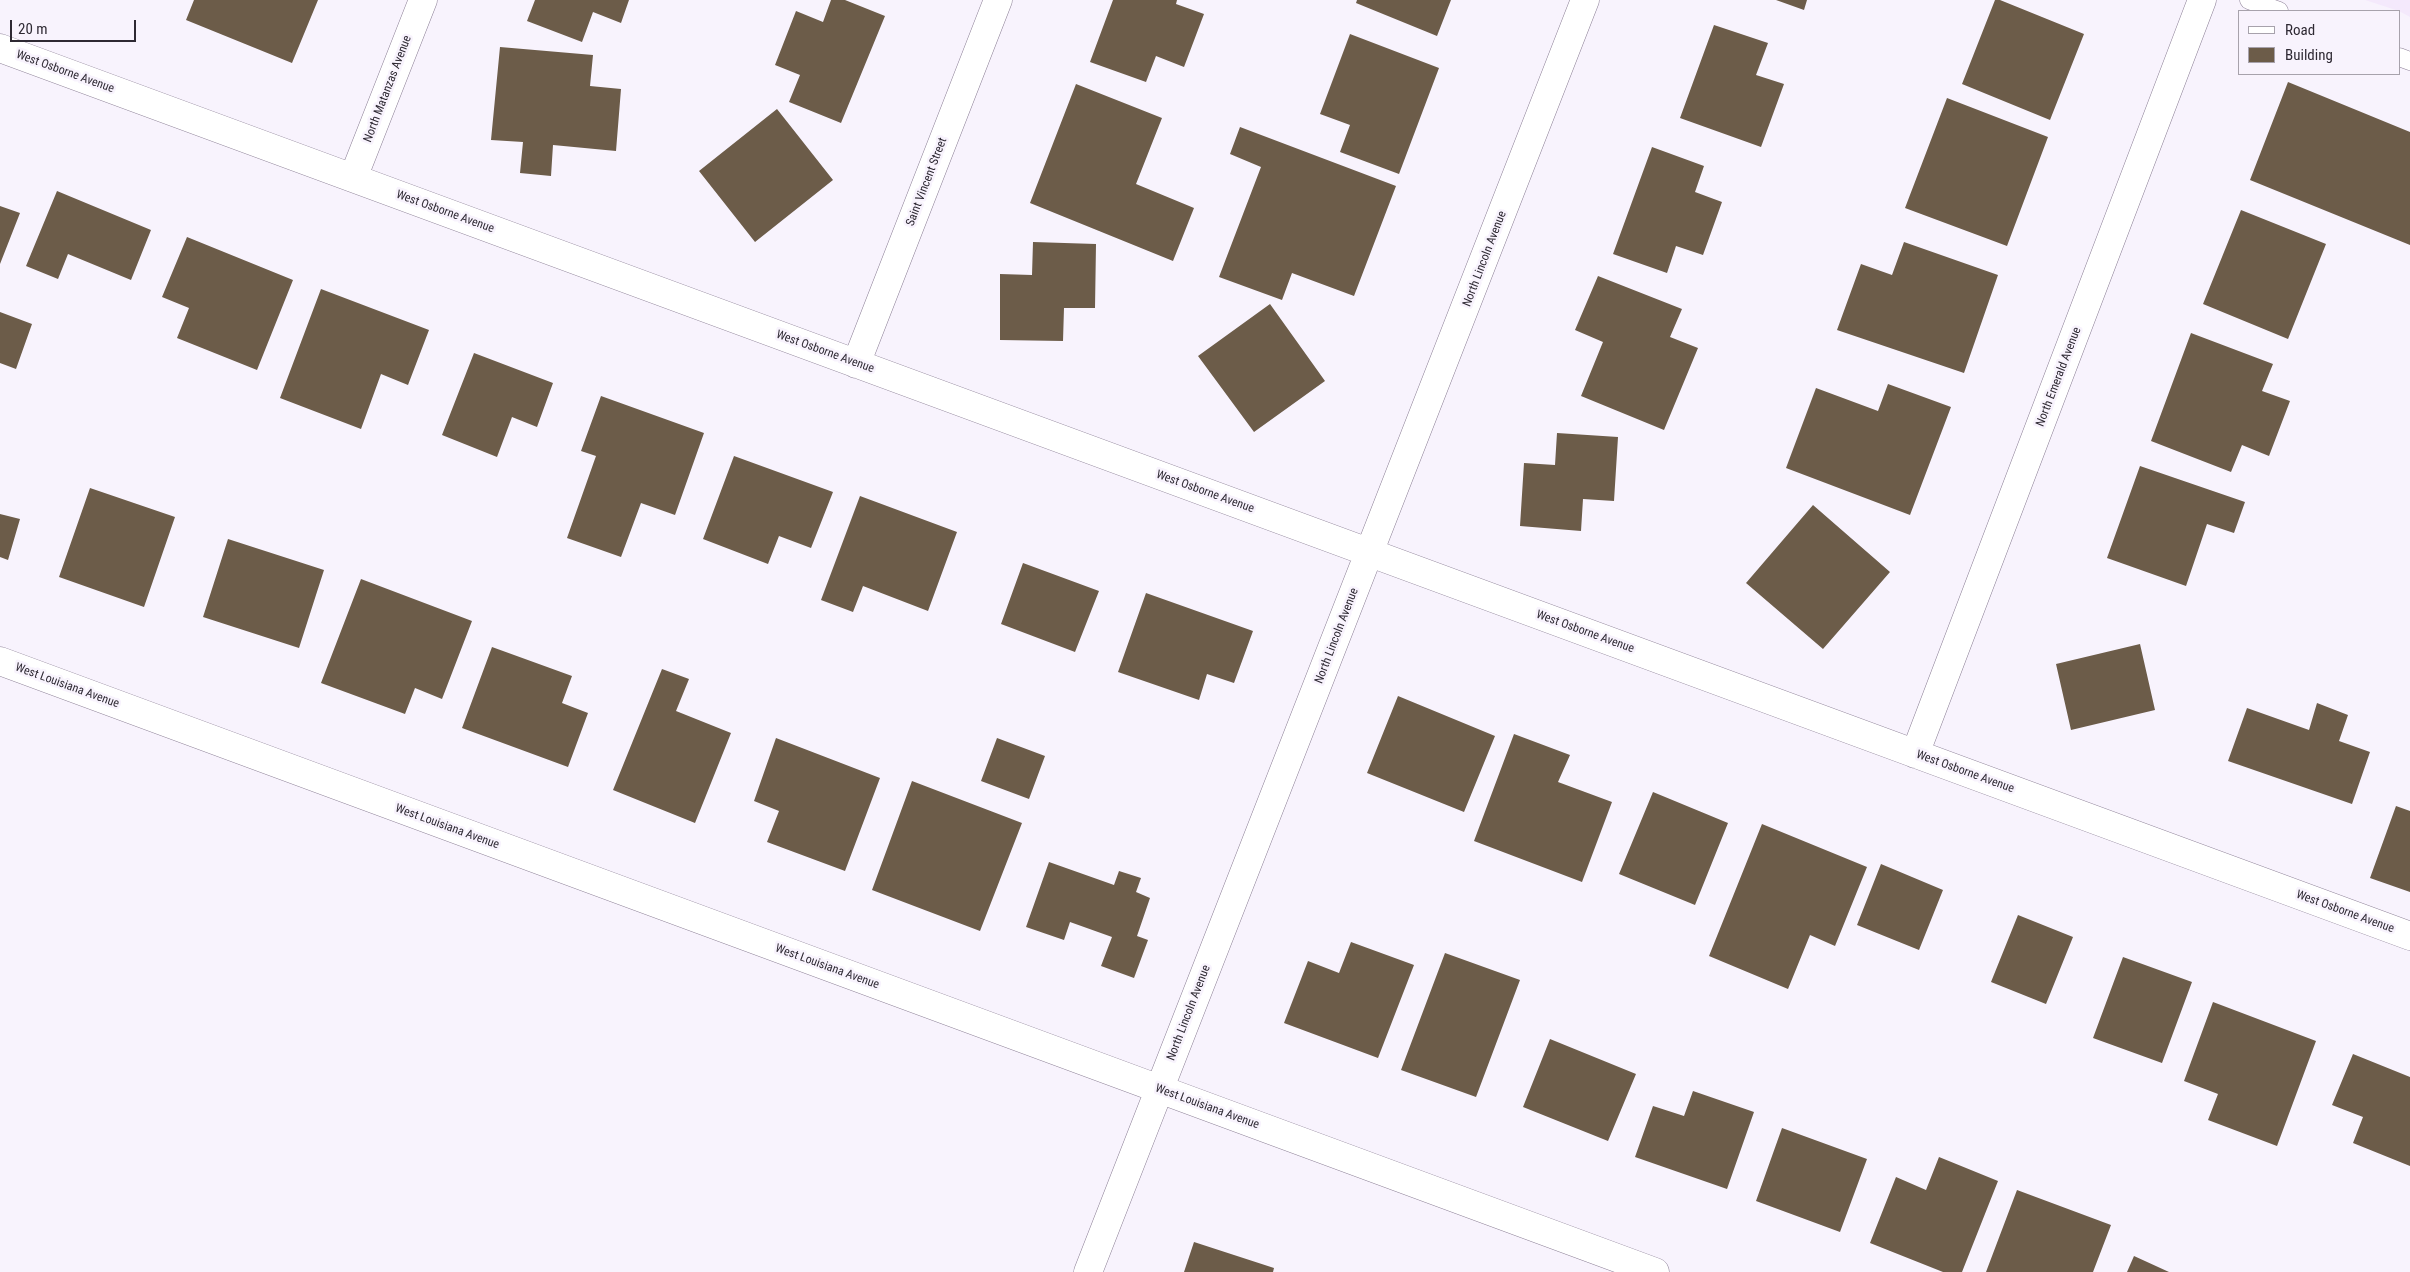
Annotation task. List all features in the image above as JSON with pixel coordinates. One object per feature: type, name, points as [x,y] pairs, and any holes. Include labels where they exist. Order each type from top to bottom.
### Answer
[{"type":"street","name":"North Matanzas Avenue","points":[[353,178],[423,0]]},
{"type":"street","name":"Saint Vincent Street","points":[[856,364],[998,0]]},
{"type":"street","name":"North Lincoln Avenue","points":[[1088,1272],[1586,0]]},
{"type":"street","name":"North Emerald Avenue","points":[[1915,754],[2202,0]]},
{"type":"street","name":"West Osborne Avenue","points":[[0,48],[2410,936]]},
{"type":"street","name":"West Louisiana Avenue","points":[[0,662],[1655,1272]]},
{"type":"lane","points":[[2249,0],[2276,10]]},
{"type":"shaded area","points":[[2365,0],[2410,0],[2410,17],[2400,10]]},
{"type":"building","points":[[194,0],[318,0],[292,63],[186,20]]},
{"type":"building","points":[[535,0],[629,0],[621,23],[593,12],[582,42],[527,21]]},
{"type":"building","points":[[831,0],[845,0],[885,16],[841,123],[789,102],[800,75],[775,65],[796,11],[823,22]]},
{"type":"building","points":[[1113,0],[1177,0],[1176,4],[1204,14],[1184,67],[1156,56],[1146,82],[1090,62]]},
{"type":"building","points":[[1357,0],[1451,0],[1437,36],[1356,3]]},
{"type":"building","points":[[1776,0],[1807,0],[1804,10]]},
{"type":"building","points":[[1995,0],[2000,0],[2084,34],[2050,120],[1962,84]]},
{"type":"building","points":[[1714,25],[1768,43],[1756,75],[1784,84],[1761,147],[1680,118]]},
{"type":"building","points":[[1350,34],[1439,68],[1399,174],[1340,152],[1350,125],[1320,114]]},
{"type":"building","points":[[500,47],[593,55],[590,86],[621,89],[616,151],[553,145],[551,176],[520,173],[523,142],[491,140]]},
{"type":"building","points":[[2288,82],[2410,132],[2410,245],[2250,180]]},
{"type":"building","points":[[1076,84],[1162,118],[1136,184],[1194,208],[1173,261],[1030,203]]},
{"type":"building","points":[[1947,98],[2048,137],[2007,246],[1905,208]]},
{"type":"building","points":[[777,109],[833,180],[755,242],[699,171]]},
{"type":"building","points":[[1240,127],[1396,186],[1354,296],[1292,273],[1282,300],[1219,277],[1261,167],[1230,154]]},
{"type":"building","points":[[1652,147],[1704,166],[1695,192],[1722,202],[1703,255],[1676,246],[1667,273],[1613,254]]},
{"type":"building","points":[[57,191],[151,230],[131,280],[68,254],[58,279],[26,266]]},
{"type":"building","points":[[0,206],[20,213],[0,264]]},
{"type":"building","points":[[2241,210],[2326,244],[2288,339],[2203,304]]},
{"type":"building","points":[[187,237],[293,280],[257,370],[177,338],[189,308],[162,297]]},
{"type":"building","points":[[1033,242],[1096,244],[1095,308],[1064,308],[1063,341],[1000,340],[1000,274],[1032,275]]},
{"type":"building","points":[[1904,242],[1998,275],[1964,373],[1837,330],[1861,264],[1892,275]]},
{"type":"building","points":[[1598,276],[1682,309],[1670,337],[1698,348],[1664,430],[1581,396],[1603,342],[1575,330]]},
{"type":"building","points":[[321,289],[429,330],[408,385],[381,374],[361,429],[280,398]]},
{"type":"building","points":[[1270,304],[1325,381],[1254,432],[1198,356]]},
{"type":"building","points":[[0,312],[32,324],[16,369],[0,363]]},
{"type":"building","points":[[2191,333],[2273,364],[2262,391],[2290,401],[2269,456],[2242,445],[2231,472],[2151,441]]},
{"type":"building","points":[[474,353],[553,383],[537,427],[512,417],[497,457],[442,435]]},
{"type":"building","points":[[1888,384],[1951,407],[1910,515],[1786,468],[1816,388],[1878,411]]},
{"type":"building","points":[[601,396],[704,433],[675,515],[641,503],[621,557],[567,538],[596,456],[581,451]]},
{"type":"building","points":[[1557,433],[1618,437],[1614,501],[1583,499],[1581,531],[1520,526],[1524,463],[1555,465]]},
{"type":"building","points":[[734,456],[833,492],[811,548],[779,536],[768,564],[703,539]]},
{"type":"building","points":[[2140,466],[2245,502],[2234,533],[2207,524],[2186,586],[2107,558]]},
{"type":"building","points":[[90,488],[175,517],[144,607],[59,577]]},
{"type":"building","points":[[860,496],[957,532],[928,611],[863,586],[853,612],[821,600]]},
{"type":"building","points":[[1813,505],[1890,572],[1823,649],[1746,583]]},
{"type":"building","points":[[0,514],[20,519],[8,560],[0,557]]},
{"type":"building","points":[[228,539],[324,570],[299,648],[203,617]]},
{"type":"building","points":[[1023,563],[1099,591],[1075,652],[1001,624]]},
{"type":"building","points":[[361,579],[472,621],[442,699],[415,688],[405,714],[321,683]]},
{"type":"building","points":[[1146,593],[1253,631],[1234,683],[1207,674],[1199,700],[1118,672]]},
{"type":"building","points":[[2140,644],[2155,710],[2071,730],[2056,664]]},
{"type":"building","points":[[492,647],[572,676],[562,703],[588,713],[568,767],[462,728]]},
{"type":"building","points":[[662,669],[689,679],[676,711],[731,733],[695,823],[613,790]]},
{"type":"building","points":[[1398,696],[1495,736],[1464,812],[1367,773]]},
{"type":"building","points":[[2317,703],[2348,715],[2339,741],[2370,752],[2352,804],[2228,761],[2247,708],[2309,730]]},
{"type":"building","points":[[1514,734],[1570,755],[1558,782],[1612,802],[1582,882],[1474,841]]},
{"type":"building","points":[[776,738],[880,778],[845,871],[767,842],[779,811],[754,801]]},
{"type":"building","points":[[997,738],[1045,756],[1029,799],[981,781]]},
{"type":"building","points":[[912,781],[1022,823],[980,931],[872,890]]},
{"type":"building","points":[[1653,792],[1728,823],[1695,905],[1619,874]]},
{"type":"building","points":[[2396,806],[2410,811],[2410,892],[2370,878]]},
{"type":"building","points":[[1762,824],[1867,867],[1835,946],[1810,935],[1788,989],[1709,956]]},
{"type":"building","points":[[1049,862],[1114,885],[1119,871],[1141,878],[1136,892],[1150,898],[1137,936],[1148,940],[1134,978],[1101,966],[1112,937],[1070,922],[1064,940],[1026,927]]},
{"type":"building","points":[[1881,864],[1943,890],[1919,950],[1857,925]]},
{"type":"building","points":[[2018,915],[2073,937],[2046,1004],[1991,982]]},
{"type":"building","points":[[1351,942],[1414,965],[1378,1058],[1284,1023],[1308,961],[1339,973]]},
{"type":"building","points":[[1445,953],[1520,980],[1476,1097],[1401,1070]]},
{"type":"building","points":[[2123,957],[2192,982],[2162,1063],[2093,1038]]},
{"type":"building","points":[[2213,1002],[2316,1041],[2277,1146],[2208,1120],[2218,1094],[2184,1081]]},
{"type":"building","points":[[1550,1039],[1636,1074],[1608,1141],[1523,1107]]},
{"type":"building","points":[[2353,1054],[2410,1077],[2410,1166],[2353,1143],[2363,1117],[2332,1105]]},
{"type":"building","points":[[1693,1091],[1754,1112],[1727,1189],[1635,1157],[1653,1106],[1684,1116]]},
{"type":"building","points":[[1782,1128],[1867,1159],[1840,1232],[1756,1201]]},
{"type":"building","points":[[1939,1157],[1998,1181],[1962,1272],[1943,1272],[1870,1243],[1896,1177],[1926,1190]]},
{"type":"building","points":[[2017,1190],[2111,1225],[2093,1272],[1986,1272]]},
{"type":"building","points":[[1194,1242],[1274,1268],[1273,1272],[1184,1272]]},
{"type":"building","points":[[2134,1256],[2169,1272],[2127,1272]]}]
